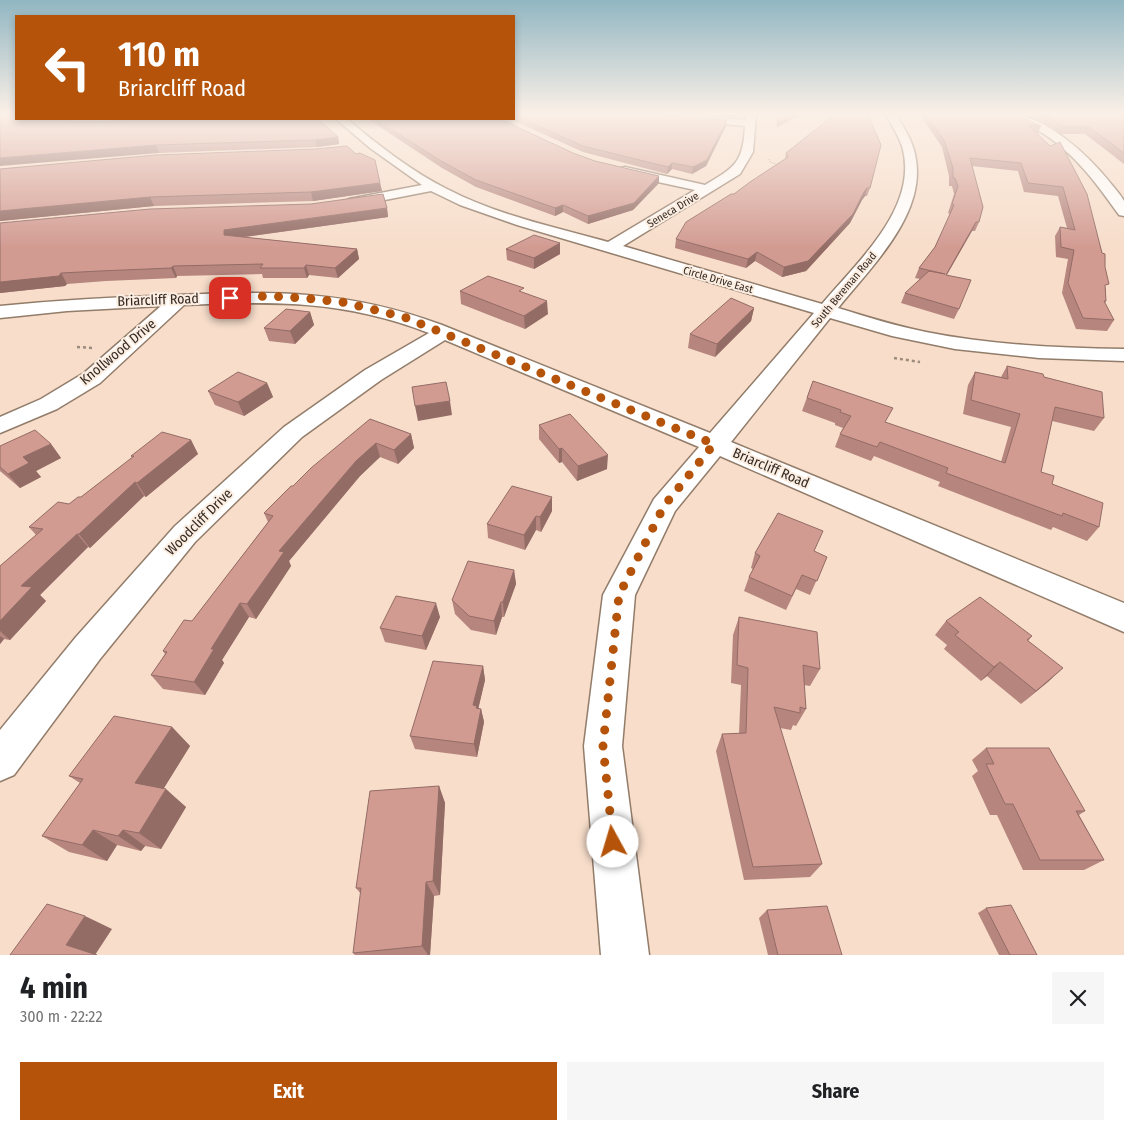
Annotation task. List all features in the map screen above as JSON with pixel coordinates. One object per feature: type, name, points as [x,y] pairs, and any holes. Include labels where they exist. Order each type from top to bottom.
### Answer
[{"type":"street","name":"Circle Drive East","points":[[395,160],[434,187],[489,211],[609,248],[906,334],[978,348],[1064,354],[1124,355]]},
{"type":"street","name":"Seneca Drive","points":[[609,248],[736,171],[745,160]]},
{"type":"street","name":"South Bereman Road","points":[[625,955],[603,746],[619,595],[664,506],[892,231],[905,203],[912,160]]},
{"type":"street","points":[[1082,160],[1106,186],[1124,212]]},
{"type":"street","points":[[612,167],[707,189]]},
{"type":"street","points":[[332,205],[376,199],[434,187]]},
{"type":"street","name":"Briarcliff Road","points":[[0,312],[56,306],[269,296],[342,302],[404,317],[714,444],[1124,618]]},
{"type":"street","name":"Knollwood Drive","points":[[0,426],[48,404],[92,378],[130,346],[179,300]]},
{"type":"street","name":"Woodcliff Drive","points":[[0,761],[88,648],[184,534],[293,432],[373,375],[444,332]]},
{"type":"path","points":[[769,160],[770,162],[776,164]]},
{"type":"path","points":[[894,358],[920,362]]},
{"type":"building","points":[[105,160],[374,160],[380,183],[311,192],[150,197],[0,211],[0,169]]},
{"type":"building","points":[[439,160],[591,160],[659,176],[634,203],[588,216],[563,205],[555,208],[476,180]]},
{"type":"building","points":[[638,160],[707,160],[693,167],[672,163],[668,167]]},
{"type":"building","points":[[784,160],[877,160],[870,188],[867,188],[864,192],[853,214],[808,261],[784,267],[757,252],[748,259],[676,239],[686,222],[731,194],[734,194]]},
{"type":"building","points":[[950,160],[970,160],[983,207],[979,222],[976,222],[946,275],[971,280],[959,309],[905,293],[929,271],[945,274],[919,268],[935,247],[954,205],[952,204],[958,186],[955,178],[953,178]]},
{"type":"building","points":[[986,160],[1069,160],[1087,194],[1102,253],[1105,254],[1105,267],[1109,284],[1105,285],[1106,301],[1104,301],[1114,320],[1083,318],[1068,283],[1074,250],[1061,247],[1060,227],[1075,230],[1063,187],[1028,183],[1021,163]]},
{"type":"building","points":[[383,194],[387,208],[224,230],[224,235],[357,249],[335,268],[306,265],[304,268],[260,268],[263,264],[173,266],[171,268],[61,273],[59,276],[0,282],[0,223],[150,209],[311,204]]},
{"type":"building","points":[[534,235],[560,243],[534,258],[506,249]]},
{"type":"building","points":[[488,276],[524,288],[519,291],[547,301],[524,316],[460,291]]},
{"type":"building","points":[[731,298],[754,308],[717,344],[690,334]]},
{"type":"building","points":[[286,309],[310,312],[290,331],[264,328]]},
{"type":"building","points":[[1007,366],[1043,374],[1044,377],[1102,392],[1104,418],[1055,407],[1041,472],[1054,476],[1052,484],[1103,503],[1099,527],[1063,513],[1062,516],[946,473],[948,468],[880,442],[877,447],[840,434],[851,416],[840,412],[841,410],[807,398],[813,381],[893,408],[885,422],[1005,463],[1020,414],[971,400],[975,372],[1008,379]]},
{"type":"building","points":[[238,372],[267,383],[238,402],[208,391]]},
{"type":"building","points":[[446,382],[450,401],[415,406],[412,387]]},
{"type":"building","points":[[570,414],[608,455],[578,466],[562,448],[559,449],[539,425]]},
{"type":"building","points":[[370,419],[411,434],[394,450],[376,443],[356,461],[279,551],[284,552],[247,604],[240,603],[211,649],[214,649],[194,682],[151,675],[167,652],[163,651],[184,620],[192,621],[273,516],[264,513],[311,468]]},
{"type":"building","points":[[35,430],[51,444],[23,457],[29,463],[8,474],[0,467],[0,446]]},
{"type":"building","points":[[162,432],[191,440],[137,483],[135,482],[21,586],[32,587],[0,621],[0,566],[43,529],[29,527],[58,502],[69,504],[78,497],[81,497]]},
{"type":"building","points":[[512,486],[552,497],[540,517],[536,516],[524,535],[487,524]]},
{"type":"building","points":[[778,513],[823,531],[814,551],[827,557],[817,581],[802,575],[792,596],[749,577],[760,556],[755,553]]},
{"type":"building","points":[[468,561],[514,570],[494,621],[469,616],[452,600]]},
{"type":"building","points":[[396,596],[436,603],[422,636],[380,628]]},
{"type":"building","points":[[980,597],[1032,636],[1027,640],[1063,668],[1036,691],[1000,662],[994,667],[955,635],[959,632],[946,621]]},
{"type":"building","points":[[739,617],[817,632],[820,669],[803,665],[806,709],[800,707],[800,713],[774,707],[822,864],[753,867],[722,734],[746,733],[748,668],[737,665]]},
{"type":"building","points":[[433,661],[483,666],[473,705],[481,709],[474,744],[410,736]]},
{"type":"building","points":[[114,716],[172,727],[135,783],[166,789],[139,833],[123,830],[118,836],[93,830],[82,845],[42,836],[83,779],[69,776]]},
{"type":"building","points":[[986,748],[1049,748],[1085,811],[1076,811],[1104,860],[1040,860],[1013,804],[1005,804],[986,764],[994,764]]},
{"type":"building","points":[[439,786],[433,881],[426,882],[422,946],[353,953],[361,888],[356,888],[370,791]]},
{"type":"building","points":[[47,904],[85,916],[66,945],[97,955],[10,955]]},
{"type":"building","points":[[1011,905],[1037,955],[1010,955],[986,908]]},
{"type":"building","points":[[827,906],[842,955],[778,955],[767,910]]},
{"type":"route","points":[[230,298],[269,296],[342,302],[374,308],[404,317],[462,339],[714,444],[664,506],[619,595],[603,746],[613,842]]}]
